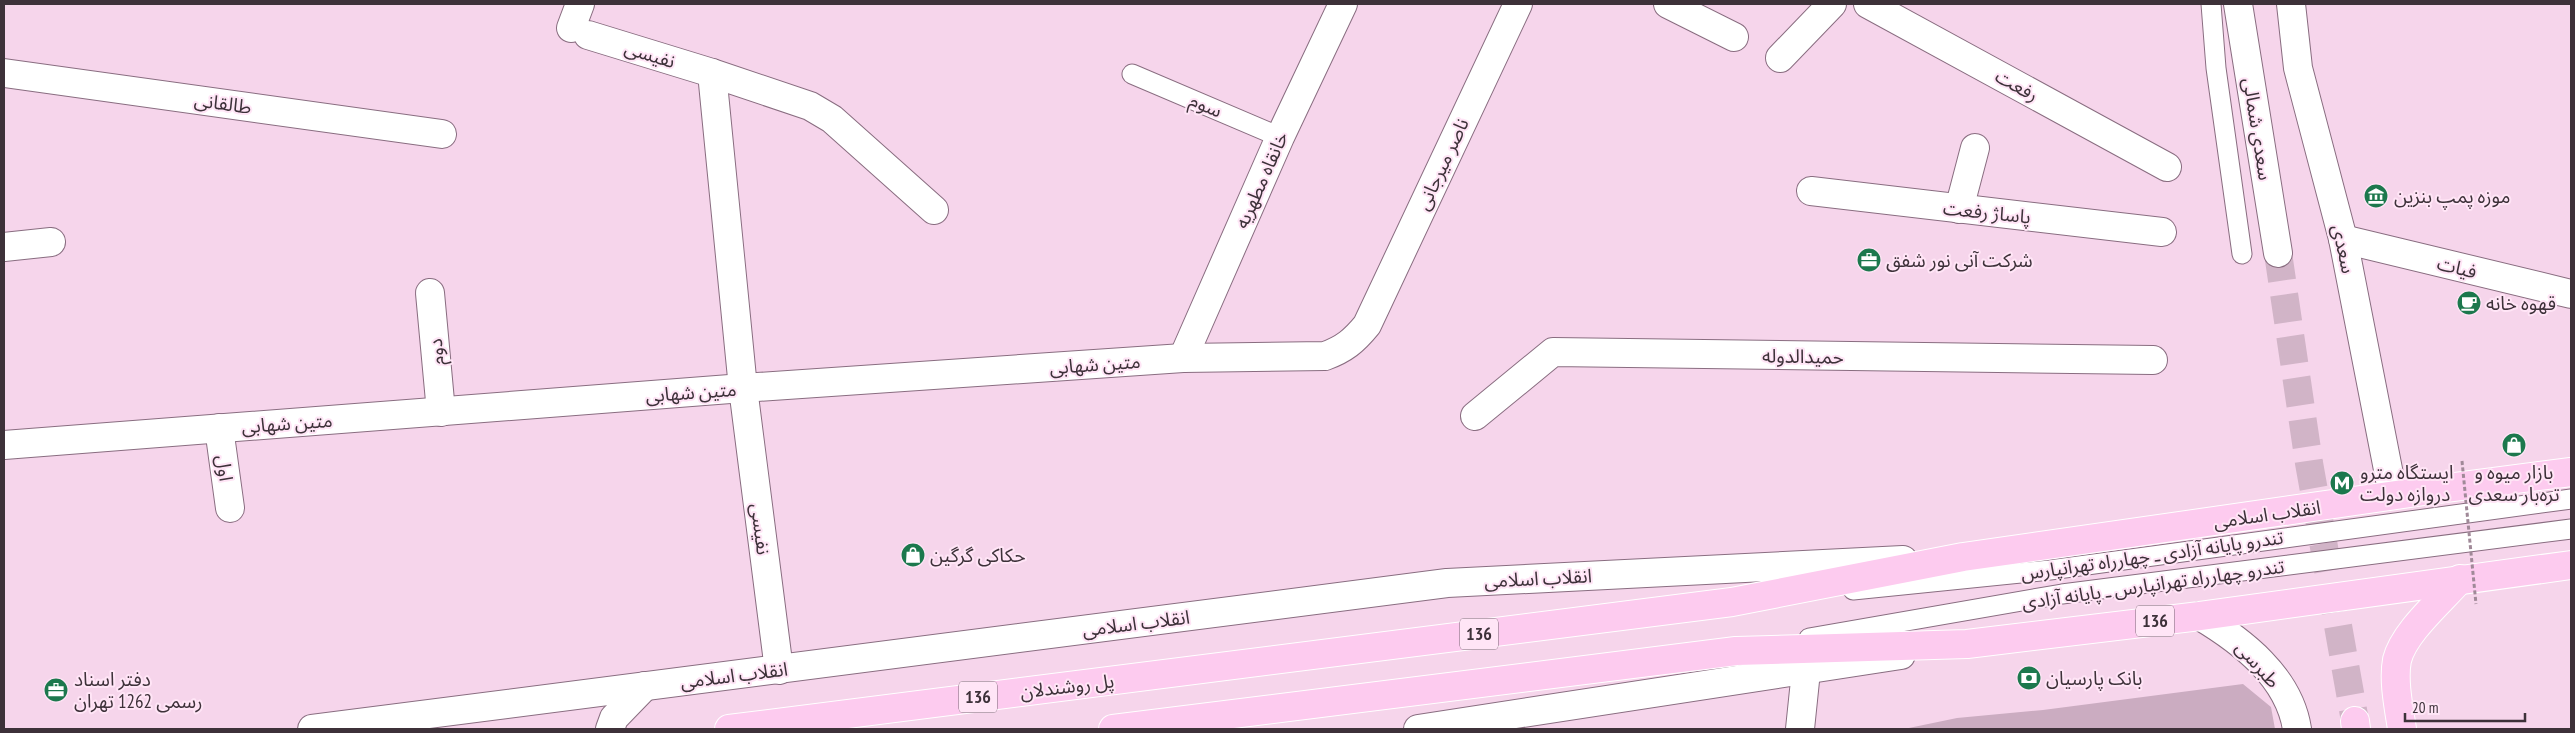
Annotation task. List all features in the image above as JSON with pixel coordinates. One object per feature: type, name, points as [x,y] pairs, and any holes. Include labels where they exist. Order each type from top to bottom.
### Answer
[{"type":"main road","name":"انقلاب اسلامی","points":[[1227,665],[1732,602],[1963,557],[2393,495],[2571,472]]},
{"type":"main road","name":"136","points":[[1113,729],[1736,651],[1967,644],[2200,616],[2571,564]]},
{"type":"main road","points":[[2402,729],[2397,662],[2403,644],[2412,631],[2460,579]]},
{"type":"main road","name":"پل روشندلان","points":[[729,729],[1227,665]]},
{"type":"street","name":"خانقاه مطهریه","points":[[1183,358],[1280,137],[1343,4]]},
{"type":"street","name":"ناصر میرجانی","points":[[1367,325],[1518,4]]},
{"type":"street","points":[[1668,4],[1734,36]]},
{"type":"street","points":[[1780,58],[1832,4]]},
{"type":"street","name":"رفعت","points":[[1868,4],[2166,167]]},
{"type":"street","name":"سعدی شمالی","points":[[2238,4],[2278,254]]},
{"type":"street","name":"سعدی","points":[[2291,4],[2298,68],[2343,239],[2393,495]]},
{"type":"street","name":"نفیسی","points":[[580,22],[712,73],[810,106],[832,119],[934,210]]},
{"type":"street","name":"طالقانی","points":[[4,73],[442,134]]},
{"type":"street","name":"نفیسی","points":[[712,73],[743,388],[779,670]]},
{"type":"street","points":[[1959,209],[1975,148]]},
{"type":"street","name":"پاساژ رفعت","points":[[1811,192],[2162,232]]},
{"type":"street","name":"فیات","points":[[2343,239],[2571,294]]},
{"type":"street","points":[[4,247],[51,242]]},
{"type":"street","name":"دوم","points":[[430,293],[441,412]]},
{"type":"street","name":"متین شهابی","points":[[4,445],[743,388],[1183,358],[1325,356],[1342,350],[1356,339],[1367,325]]},
{"type":"street","name":"حمیدالدوله","points":[[1475,416],[1553,352],[2153,360]]},
{"type":"street","name":"اول","points":[[219,428],[230,508]]},
{"type":"street","name":"انقلاب اسلامی","points":[[312,729],[1447,583],[1963,557]]},
{"type":"street","name":"طبرسی","points":[[2200,616],[2246,646],[2264,666],[2281,689],[2292,710],[2297,729]]},
{"type":"street","points":[[1418,729],[1806,671],[1967,644]]},
{"type":"street","points":[[1800,729],[1806,671]]},
{"type":"street","points":[[610,729],[614,718],[645,686]]},
{"type":"lane","points":[[2212,4],[2216,68],[2242,254]]},
{"type":"lane","name":"سوم","points":[[1132,74],[1280,137]]},
{"type":"lane","name":"تندرو پایانه آزادی ـ چهارراه تهرانپارس","points":[[1732,602],[2050,570],[2571,499]]},
{"type":"lane","name":"تندرو چهارراه تهرانپارس ـ پایانه آزادی","points":[[1736,651],[2062,594],[2571,530]]},
{"type":"path","points":[[2462,461],[2476,604]]},
{"type":"building","points":[[2243,684],[2271,707],[2275,729],[1904,729],[1957,718],[2043,710]]},
{"type":"tunnel","points":[[2278,253],[2309,463],[2355,721]]},
{"type":"place","name":"موزه پمپ بنزین","points":[[2376,196]]},
{"type":"place","name":"شرکت آنی نور شفق","points":[[1869,260]]},
{"type":"place","name":"قهوه خانه","points":[[2469,303]]},
{"type":"place","name":"بازار میوه و تره‌بار سعدی","points":[[2514,445]]},
{"type":"place","name":"ایستگاه مترو دروازه دولت","points":[[2342,483]]},
{"type":"place","name":"حکاکی گرگین","points":[[913,555]]},
{"type":"place","name":"بانک پارسیان","points":[[2029,678]]},
{"type":"place","name":"دفتر اسناد رسمی 1262 تهران","points":[[56,690]]}]
